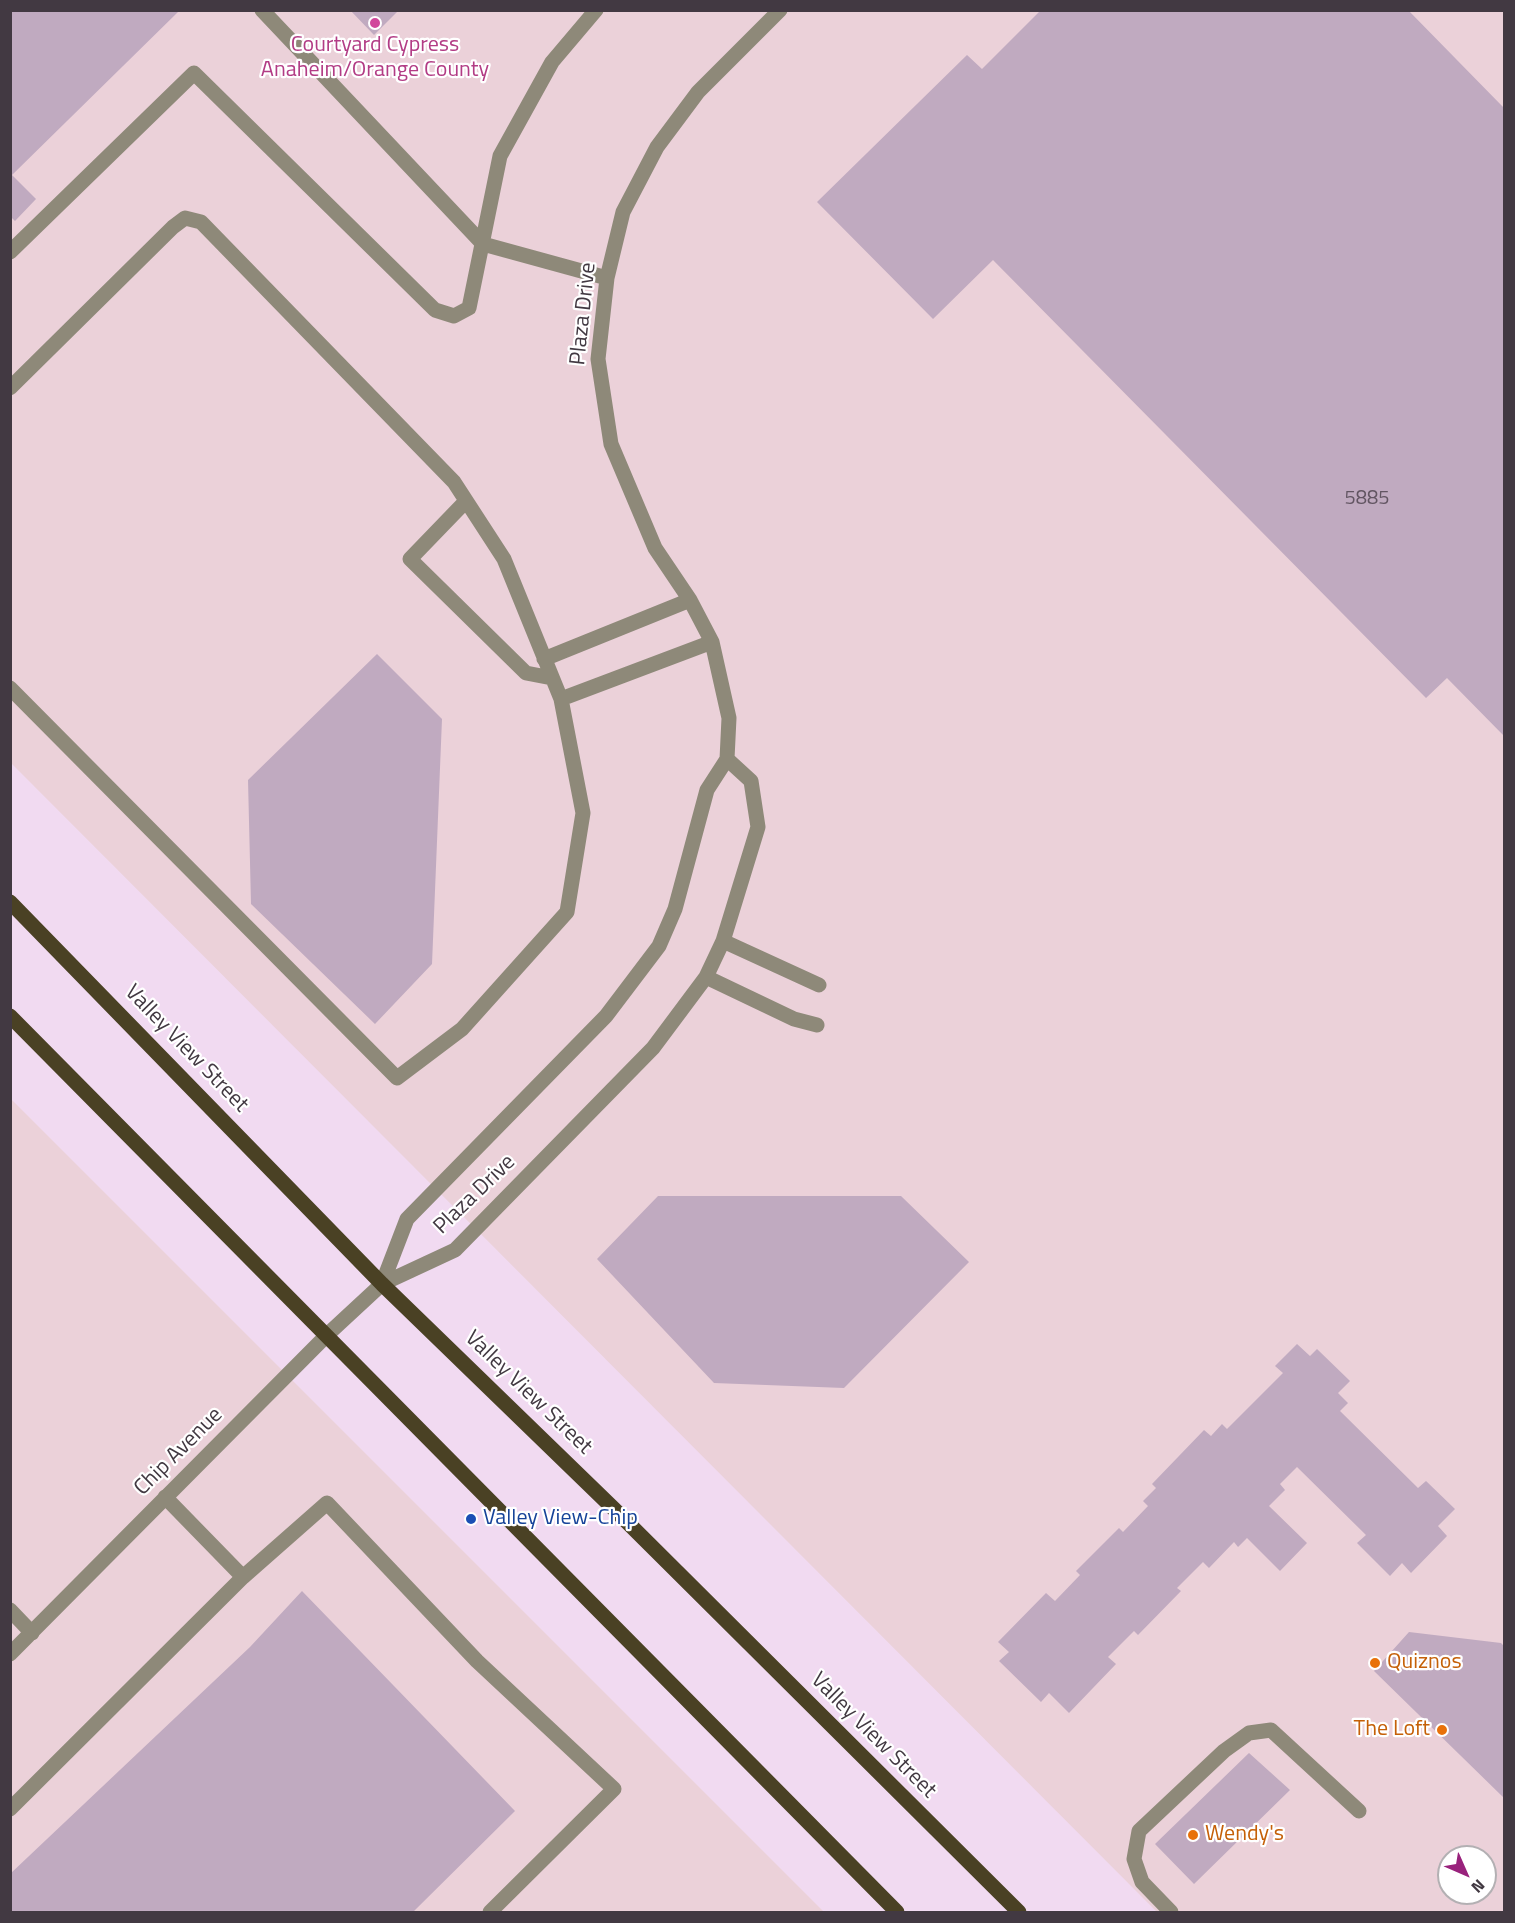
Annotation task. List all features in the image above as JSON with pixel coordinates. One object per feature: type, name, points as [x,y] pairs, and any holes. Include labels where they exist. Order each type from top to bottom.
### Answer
[{"type":"main road","name":"Valley View Street","points":[[10,902],[382,1284],[623,1517],[1019,1912]]},
{"type":"main road","points":[[10,1016],[328,1334],[897,1912]]},
{"type":"street","points":[[262,10],[483,244],[607,278]]},
{"type":"street","points":[[10,252],[194,73],[435,310],[454,316],[469,308],[500,156],[552,62],[596,10]]},
{"type":"street","name":"Plaza Drive","points":[[382,1284],[407,1219],[606,1016],[659,946],[675,909],[707,790],[727,759],[729,718],[712,642],[690,600],[655,548],[611,444],[598,359],[607,278],[623,212],[657,147],[698,92],[780,10]]},
{"type":"street","points":[[10,388],[173,227],[185,218],[201,222],[454,482],[504,559],[561,699],[583,813],[567,912],[462,1029],[397,1078],[10,688]]},
{"type":"street","points":[[466,501],[410,559],[526,673],[552,678]]},
{"type":"street","points":[[544,659],[690,600]]},
{"type":"street","points":[[561,699],[712,642]]},
{"type":"street","name":"Plaza Drive","points":[[382,1284],[455,1250],[653,1048],[706,977],[723,941],[758,827],[752,781],[727,759]]},
{"type":"street","points":[[723,941],[819,985]]},
{"type":"street","points":[[706,977],[794,1018],[817,1025]]},
{"type":"street","name":"Chip Avenue","points":[[10,1654],[328,1334],[382,1284]]},
{"type":"street","points":[[165,1497],[243,1577]]},
{"type":"street","points":[[10,1809],[243,1577],[327,1503],[477,1661],[614,1789],[490,1912]]},
{"type":"street","points":[[10,1610],[32,1633]]},
{"type":"street","points":[[1171,1912],[1142,1882],[1134,1858],[1139,1831],[1224,1751],[1249,1733],[1270,1730],[1359,1811]]},
{"type":"shaded area","points":[[10,11],[1504,11],[1504,1912],[1157,1912],[11,763]]},
{"type":"shaded area","points":[[11,1099],[824,1912],[11,1912]]},
{"type":"building","points":[[10,10],[178,12],[12,175],[36,199],[15,221],[10,216]]},
{"type":"building","name":"Courtyard Cypress Anaheim/Orange County","points":[[350,10],[399,10],[374,35]]},
{"type":"building","points":[[1041,10],[1408,10],[1504,108],[1504,736],[1447,678],[1426,698],[993,260],[933,319],[817,202],[967,55],[982,69]]},
{"type":"building","points":[[377,654],[442,719],[432,964],[375,1024],[251,904],[248,780]]},
{"type":"building","points":[[658,1196],[901,1196],[969,1262],[844,1388],[714,1383],[597,1259]]},
{"type":"building","points":[[1297,1344],[1310,1356],[1317,1349],[1350,1381],[1338,1393],[1348,1403],[1340,1411],[1418,1488],[1426,1481],[1455,1509],[1438,1526],[1447,1536],[1411,1573],[1402,1563],[1390,1576],[1357,1543],[1366,1535],[1297,1467],[1280,1484],[1285,1490],[1269,1506],[1307,1543],[1280,1571],[1247,1538],[1238,1547],[1234,1542],[1209,1568],[1203,1562],[1177,1588],[1181,1591],[1138,1635],[1134,1631],[1108,1657],[1116,1664],[1069,1713],[1049,1693],[1041,1702],[999,1661],[1009,1652],[998,1642],[1046,1593],[1055,1601],[1080,1575],[1076,1571],[1119,1528],[1123,1532],[1148,1506],[1143,1501],[1156,1488],[1152,1484],[1204,1430],[1211,1436],[1222,1424],[1227,1429],[1283,1373],[1275,1366]]},
{"type":"building","points":[[302,1591],[515,1811],[413,1912],[10,1912],[10,1874],[250,1647]]},
{"type":"building","points":[[1409,1632],[1501,1643],[1504,1646],[1504,1798],[1374,1671]]},
{"type":"building","points":[[1249,1753],[1290,1790],[1194,1884],[1155,1844]]},
{"type":"place","name":"Courtyard Cypress Anaheim/Orange County","points":[[375,23]]},
{"type":"place","name":"Valley View-Chip","points":[[471,1519]]},
{"type":"place","name":"Quiznos","points":[[1375,1663]]},
{"type":"place","name":"The Loft","points":[[1442,1730]]},
{"type":"place","name":"Wendy's","points":[[1193,1835]]}]
